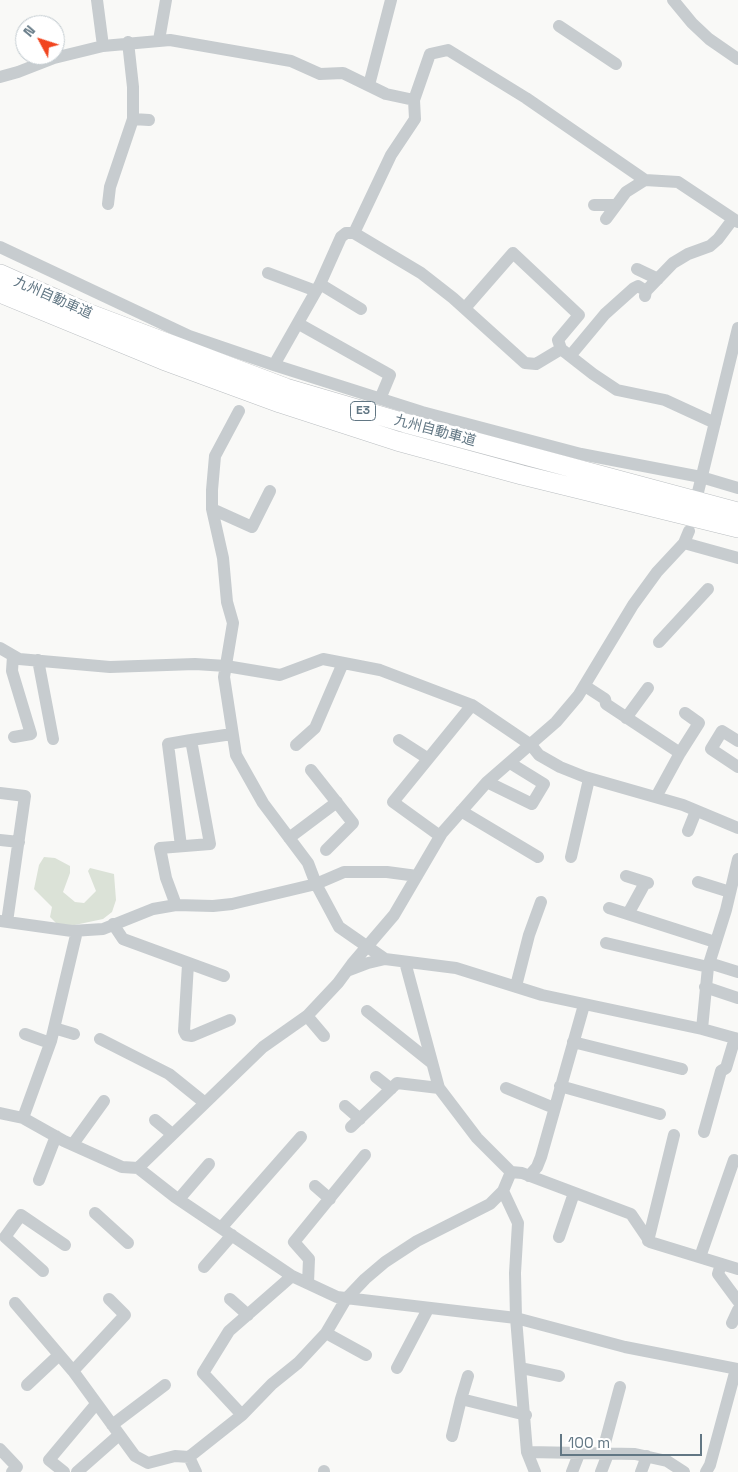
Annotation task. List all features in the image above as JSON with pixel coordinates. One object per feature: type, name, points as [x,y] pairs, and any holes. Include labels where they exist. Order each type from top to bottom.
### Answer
[{"type":"highway","name":"九州自動車道","points":[[0,274],[146,337],[286,388],[414,426],[738,512]]},
{"type":"highway","name":"九州自動車道","points":[[0,293],[163,360],[280,403],[397,441],[522,475],[738,528]]},
{"type":"highway","points":[[0,308],[43,324],[163,360]]},
{"type":"street","points":[[97,0],[103,46]]},
{"type":"street","points":[[159,40],[166,0]]},
{"type":"street","points":[[368,85],[391,0]]},
{"type":"street","points":[[673,0],[692,23],[709,39],[738,58]]},
{"type":"street","points":[[559,26],[616,64]]},
{"type":"street","points":[[0,77],[54,58],[103,46],[159,40],[195,43],[291,61],[320,74],[343,73],[386,94],[414,100]]},
{"type":"street","points":[[108,204],[110,187],[132,119],[133,87],[128,42]]},
{"type":"street","points":[[274,365],[318,288],[341,237],[346,233],[354,233],[420,273],[465,308],[526,363],[536,364],[566,353],[634,288],[638,286],[646,294],[673,264],[688,254],[710,246],[735,221],[678,182],[645,180],[519,94],[448,50],[430,54],[414,100],[415,119],[391,155],[354,233]]},
{"type":"street","points":[[132,119],[149,120]]},
{"type":"street","points":[[606,219],[626,192],[645,180]]},
{"type":"street","points":[[594,205],[615,205]]},
{"type":"street","points":[[0,247],[189,336],[274,365],[380,399],[581,454],[701,477],[738,488]]},
{"type":"street","points":[[465,308],[512,253],[579,315],[558,340],[566,353],[617,390],[665,400],[714,423]]},
{"type":"street","points":[[637,269],[658,279]]},
{"type":"street","points":[[268,273],[318,288],[360,309]]},
{"type":"street","points":[[299,324],[390,374],[380,399]]},
{"type":"street","points":[[698,492],[714,423],[734,359],[738,328]]},
{"type":"street","points":[[239,411],[215,456],[212,509],[223,558],[227,602],[233,623],[224,677],[236,755],[263,803],[308,863],[316,884],[339,927],[385,959]]},
{"type":"street","points":[[212,509],[252,527],[270,491]]},
{"type":"street","points":[[138,1168],[263,1047],[307,1016],[345,973],[394,915],[440,836],[487,782],[556,722],[585,686],[633,605],[657,572],[687,537],[738,558]]},
{"type":"street","points":[[659,642],[708,589]]},
{"type":"street","points":[[0,648],[19,659],[110,667],[195,664],[226,666],[280,675],[323,659],[380,670],[472,705],[531,745],[539,755],[560,767],[589,779],[656,797],[738,828]]},
{"type":"street","points":[[12,656],[12,671],[31,734],[14,737]]},
{"type":"street","points":[[38,660],[53,739]]},
{"type":"street","points":[[296,745],[315,728],[343,663]]},
{"type":"street","points":[[585,686],[605,699],[606,704],[680,753]]},
{"type":"street","points":[[626,718],[648,688]]},
{"type":"street","points":[[440,836],[393,802],[472,705]]},
{"type":"street","points":[[656,797],[699,723],[685,713]]},
{"type":"street","points":[[738,741],[722,731],[711,749],[738,767]]},
{"type":"street","points":[[180,846],[168,744],[232,734]]},
{"type":"street","points":[[176,905],[166,878],[160,848],[210,844],[191,740]]},
{"type":"street","points":[[400,740],[427,758]]},
{"type":"street","points":[[487,782],[532,804],[544,784],[510,763]]},
{"type":"street","points":[[311,770],[353,823],[326,850]]},
{"type":"street","points":[[571,857],[589,779]]},
{"type":"street","points":[[0,793],[25,796],[4,922],[77,931],[103,929],[153,909],[176,905],[214,906],[232,904],[316,884],[344,872],[387,872],[416,876]]},
{"type":"street","points":[[289,838],[337,802]]},
{"type":"street","points":[[461,811],[538,857]]},
{"type":"street","points":[[688,831],[696,811]]},
{"type":"street","points":[[0,840],[18,842]]},
{"type":"street","points":[[702,1029],[705,987],[709,965],[738,859]]},
{"type":"street","points":[[626,876],[646,883],[628,914]]},
{"type":"street","points":[[698,882],[730,892]]},
{"type":"street","points":[[516,986],[529,935],[541,902]]},
{"type":"street","points":[[609,908],[715,942]]},
{"type":"street","points":[[114,924],[123,939],[224,976]]},
{"type":"street","points":[[23,1118],[50,1043],[77,931]]},
{"type":"street","points":[[606,942],[738,972]]},
{"type":"street","points":[[345,973],[353,968],[385,959],[456,968],[584,1005],[702,1029],[736,1039],[726,1068],[721,1071],[704,1132]]},
{"type":"street","points":[[405,962],[439,1088],[477,1138],[511,1172],[522,1173],[633,1216],[648,1241],[738,1269]]},
{"type":"street","points":[[188,964],[184,1031],[186,1035],[192,1036],[230,1020]]},
{"type":"street","points":[[705,987],[738,998]]},
{"type":"street","points":[[529,1176],[539,1162],[584,1005]]},
{"type":"street","points":[[367,1011],[432,1063]]},
{"type":"street","points":[[307,1016],[324,1036]]},
{"type":"street","points":[[54,1028],[74,1034]]},
{"type":"street","points":[[25,1034],[50,1043]]},
{"type":"street","points":[[100,1039],[169,1074],[205,1103]]},
{"type":"street","points":[[573,1042],[682,1069]]},
{"type":"street","points":[[376,1076],[391,1089]]},
{"type":"street","points":[[345,1106],[355,1123],[398,1083],[439,1088]]},
{"type":"street","points":[[560,1086],[660,1114]]},
{"type":"street","points":[[506,1088],[554,1108]]},
{"type":"street","points":[[72,1144],[104,1101]]},
{"type":"street","points":[[0,1113],[23,1118],[72,1144],[122,1167],[138,1168],[179,1199],[292,1276],[337,1298],[516,1318],[625,1347],[737,1369],[710,1465],[706,1472]]},
{"type":"street","points":[[155,1120],[172,1134]]},
{"type":"street","points":[[648,1241],[674,1135]]},
{"type":"street","points":[[39,1180],[56,1136]]},
{"type":"street","points":[[204,1267],[227,1232],[301,1137]]},
{"type":"street","points":[[308,1283],[309,1259],[294,1242],[365,1155]]},
{"type":"street","points":[[700,1257],[734,1160]]},
{"type":"street","points":[[179,1199],[209,1164]]},
{"type":"street","points":[[15,1303],[73,1371],[115,1430],[146,1468],[175,1456],[189,1457],[242,1415],[272,1384],[298,1363],[326,1333],[346,1299],[385,1262],[417,1241],[475,1213],[503,1191],[511,1172]]},
{"type":"street","points":[[315,1186],[330,1199]]},
{"type":"street","points":[[503,1191],[518,1223],[515,1273],[516,1318],[526,1415],[527,1452],[535,1472]]},
{"type":"street","points":[[559,1237],[574,1193]]},
{"type":"street","points":[[95,1213],[128,1243]]},
{"type":"street","points":[[43,1271],[6,1237],[21,1215],[65,1245]]},
{"type":"street","points":[[721,1264],[718,1274],[738,1301]]},
{"type":"street","points":[[242,1415],[203,1373],[229,1331],[292,1276]]},
{"type":"street","points":[[73,1371],[126,1315],[109,1299]]},
{"type":"street","points":[[230,1299],[248,1315]]},
{"type":"street","points":[[398,1368],[428,1309]]},
{"type":"street","points":[[732,1323],[738,1310]]},
{"type":"street","points":[[326,1333],[366,1355]]},
{"type":"street","points":[[27,1385],[59,1355]]},
{"type":"street","points":[[521,1368],[559,1376]]},
{"type":"street","points":[[452,1436],[468,1376]]},
{"type":"street","points":[[77,1472],[115,1430],[165,1385]]},
{"type":"street","points":[[602,1472],[620,1387]]},
{"type":"street","points":[[461,1399],[477,1407],[526,1415]]},
{"type":"street","points":[[64,1472],[49,1460],[96,1404]]},
{"type":"street","points":[[0,1449],[17,1467],[12,1472]]},
{"type":"street","points":[[527,1452],[647,1456],[667,1461],[684,1472]]},
{"type":"street","points":[[572,1472],[579,1454]]},
{"type":"street","points":[[641,1472],[647,1456]]},
{"type":"street","points":[[189,1457],[196,1472]]},
{"type":"shaded area","points":[[44,857],[55,858],[70,866],[70,873],[63,892],[75,902],[84,903],[96,891],[88,871],[90,868],[114,874],[116,900],[112,912],[103,919],[70,926],[58,925],[50,917],[52,907],[34,889],[39,865]]}]
